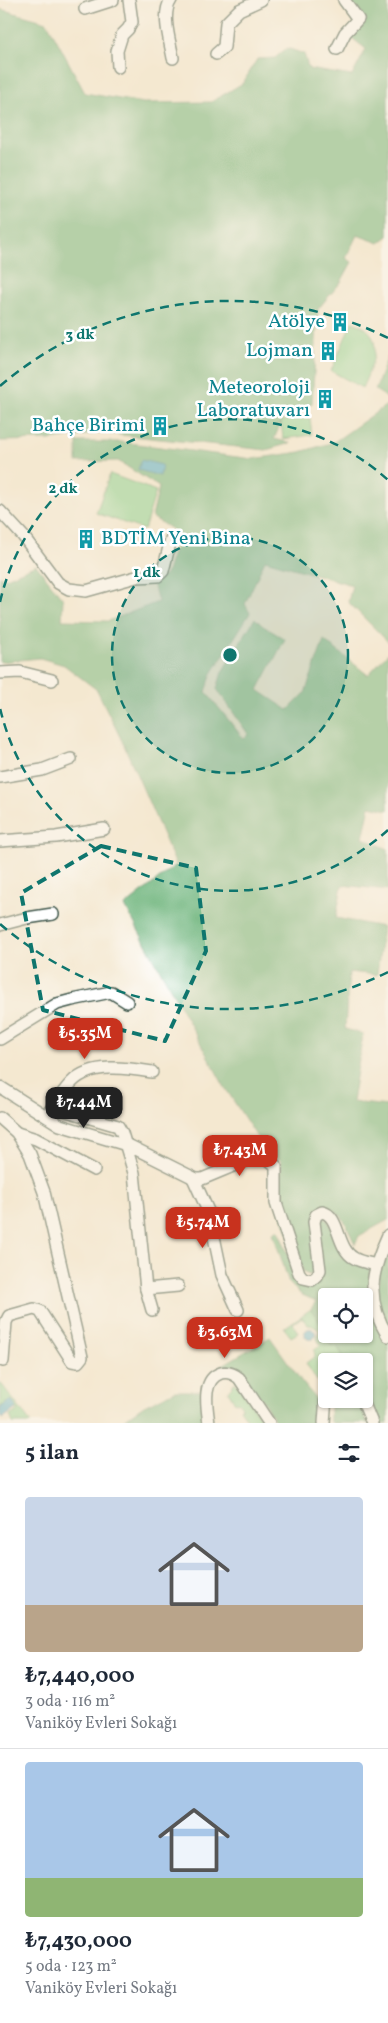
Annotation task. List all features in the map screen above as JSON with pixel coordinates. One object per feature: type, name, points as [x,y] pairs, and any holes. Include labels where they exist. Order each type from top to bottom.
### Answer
[{"type":"street","points":[[85,10],[113,0]]},
{"type":"street","points":[[118,67],[118,51],[122,35],[128,30],[132,22],[129,0]]},
{"type":"street","points":[[171,0],[167,6],[167,20],[173,58]]},
{"type":"street","points":[[216,54],[224,47],[226,23],[239,10],[261,0]]},
{"type":"street","points":[[337,49],[344,33],[358,19],[344,0]]},
{"type":"street","points":[[0,511],[23,536],[58,583],[69,589],[86,591],[136,577],[158,576],[163,571],[171,539]]},
{"type":"street","points":[[0,673],[20,672],[52,680]]},
{"type":"street","points":[[0,777],[42,770],[70,759]]},
{"type":"street","points":[[0,841],[56,838],[104,829]]},
{"type":"street","points":[[0,925],[53,914]]},
{"type":"street","points":[[0,1039],[57,1004],[111,992],[127,1002]]},
{"type":"street","points":[[49,1112],[72,1082],[82,1074],[97,1070],[126,1068],[152,1072]]},
{"type":"street","points":[[0,1087],[49,1112],[118,1126],[122,1133],[134,1173],[146,1289],[152,1310]]},
{"type":"street","points":[[0,1118],[17,1132],[36,1139],[94,1170]]},
{"type":"street","points":[[3,1361],[6,1322],[9,1316],[34,1309],[40,1311],[72,1361],[78,1362],[82,1357],[44,1192],[30,1154],[17,1132]]},
{"type":"street","points":[[124,1144],[150,1155],[193,1178],[202,1178],[257,1156],[265,1156],[276,1166],[276,1203],[299,1273],[303,1278],[312,1280],[320,1270],[314,1222],[316,1215],[322,1212],[332,1218],[341,1244],[351,1256],[376,1264]]},
{"type":"street","points":[[193,1178],[209,1214],[222,1275],[238,1310]]},
{"type":"street","points":[[388,1235],[376,1264],[373,1284],[373,1300],[380,1321],[388,1336]]},
{"type":"street","points":[[146,1289],[178,1286]]},
{"type":"street","points":[[209,1423],[207,1388],[214,1376],[223,1372],[234,1374],[239,1378],[269,1423]]},
{"type":"street","points":[[324,1423],[325,1408]]},
{"type":"street","points":[[366,1408],[372,1423]]},
{"type":"highlighted area","points":[[101,846],[196,868],[206,951],[165,1041],[43,1010],[21,893]]},
{"type":"green space","points":[[346,0],[388,0],[388,236],[379,243],[357,235],[346,258],[352,262],[341,282],[318,309],[312,404],[284,416],[274,439],[291,443],[266,450],[102,433],[49,440],[0,441],[0,9],[47,22],[85,93],[143,103],[211,102],[243,83],[257,59],[275,58],[287,48],[304,54],[309,69],[352,76],[366,49],[348,35],[359,23]]},
{"type":"green space","points":[[352,322],[370,333],[374,341],[373,359],[362,388],[331,371]]},
{"type":"green space","points":[[388,356],[388,400],[375,390]]},
{"type":"green space","points":[[388,404],[388,642],[348,602],[352,585],[265,560],[245,604],[250,613],[211,675],[206,692],[244,739],[248,734],[217,689],[222,672],[255,618],[263,626],[285,639],[258,690],[288,710],[305,693],[324,640],[368,675],[388,653],[388,810],[370,806],[363,838],[388,849],[388,890],[342,885],[336,918],[383,927],[377,975],[349,972],[345,1029],[363,1034],[352,1102],[388,1106],[388,1220],[359,1236],[355,1244],[342,1217],[337,1212],[331,1209],[316,1211],[315,1274],[308,1275],[303,1271],[281,1214],[281,1161],[260,1142],[224,1086],[125,906],[176,865],[124,745],[97,690],[64,665],[40,658],[0,662],[0,576],[4,579],[36,565],[63,599],[62,620],[108,621],[158,602],[153,583],[166,575],[179,534],[152,517],[159,487],[118,461],[77,462],[77,442],[122,442],[253,459],[300,452],[334,442]]},
{"type":"green space","points":[[310,418],[312,435],[283,439],[281,421]]},
{"type":"green space","points":[[110,474],[156,491],[144,530],[96,513]]},
{"type":"green space","points":[[324,1217],[329,1222],[336,1242],[370,1269],[369,1288],[318,1288],[318,1320],[311,1309],[316,1301],[300,1294],[289,1283],[273,1233],[278,1229],[298,1280],[306,1286],[315,1285],[321,1218]]},
{"type":"green space","points":[[388,1243],[388,1329],[377,1302],[380,1265]]},
{"type":"green space","points":[[311,1309],[318,1320],[318,1329],[315,1326],[308,1325],[302,1317],[293,1323],[298,1333],[291,1337],[284,1328]]},
{"type":"green space","points":[[373,1318],[388,1341],[388,1423],[376,1423],[370,1408],[373,1408],[373,1353],[341,1353],[337,1346],[328,1343],[373,1343]]},
{"type":"green space","points":[[270,1337],[318,1401],[318,1408],[321,1408],[319,1423],[276,1423],[261,1398],[257,1397],[230,1367],[219,1367]]},
{"type":"green space","points":[[320,1343],[332,1343],[341,1353],[318,1353],[317,1381],[306,1363],[315,1356],[314,1350],[321,1345]]},
{"type":"green space","points":[[0,1382],[31,1423],[13,1423],[10,1416],[18,1410],[11,1400],[0,1408]]},
{"type":"green space","points":[[235,1382],[264,1423],[247,1423],[247,1419],[240,1409],[242,1407],[238,1402],[235,1403],[228,1391]]},
{"type":"green space","points":[[175,1391],[202,1391],[204,1423],[172,1423],[170,1420],[166,1423],[121,1422],[144,1406]]},
{"type":"green space","points":[[330,1408],[362,1408],[368,1423],[333,1423],[330,1421]]},
{"type":"water","points":[[141,460],[162,465],[160,476],[138,470]]},
{"type":"water","points":[[310,1328],[316,1334],[310,1340],[304,1334]]},
{"type":"water","points":[[11,1400],[17,1408],[2,1419],[0,1408]]},
{"type":"place","name":"Atölye","points":[[340,322]]},
{"type":"place","name":"Lojman","points":[[328,351]]},
{"type":"place","name":"Meteoroloji Laboratuvarı","points":[[325,399]]},
{"type":"place","name":"Bahçe Birimi","points":[[160,426]]},
{"type":"place","name":"BDTİM Yeni Bina","points":[[86,539]]}]
